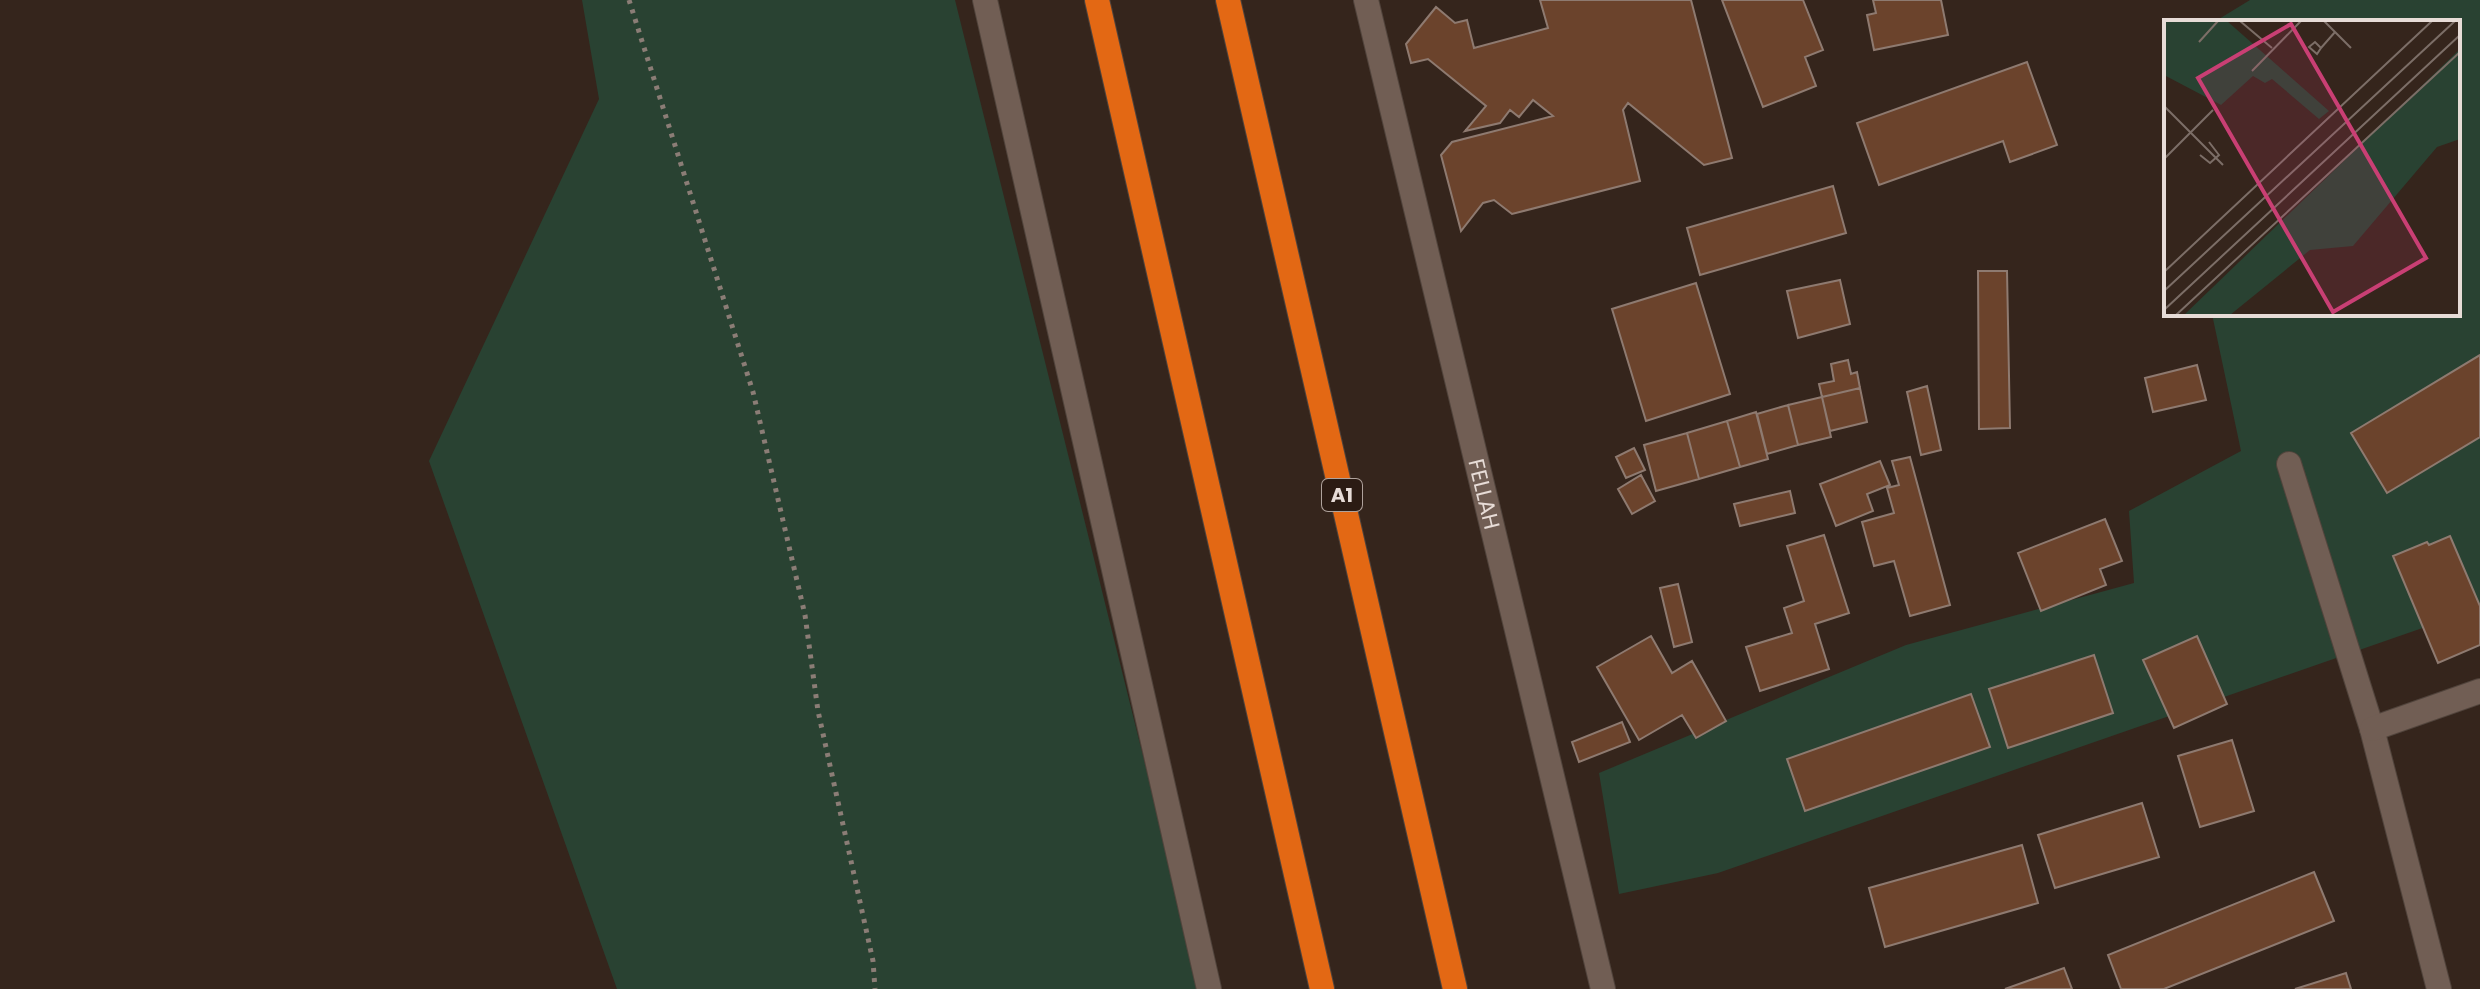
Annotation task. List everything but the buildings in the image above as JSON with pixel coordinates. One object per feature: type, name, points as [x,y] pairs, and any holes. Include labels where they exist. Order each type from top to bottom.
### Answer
[{"type":"highway","points":[[1097,0],[1322,989]]},
{"type":"highway","name":"A1","points":[[1228,0],[1455,989]]},
{"type":"street","points":[[985,0],[1209,989]]},
{"type":"street","name":"FELLAH","points":[[1366,0],[1603,989]]},
{"type":"street","points":[[2289,464],[2372,729],[2439,989]]},
{"type":"street","points":[[2372,729],[2480,691]]},
{"type":"path","points":[[629,0],[753,392],[805,615],[818,711],[873,961],[875,989]]},
{"type":"green space","points":[[582,0],[955,0],[1201,989],[617,989],[429,461],[599,99]]},
{"type":"green space","points":[[2250,0],[2480,0],[2480,608],[1718,873],[1619,894],[1599,773],[1906,645],[2134,583],[2129,511],[2241,451],[2212,316],[2460,316],[2460,20],[2217,20]]}]
